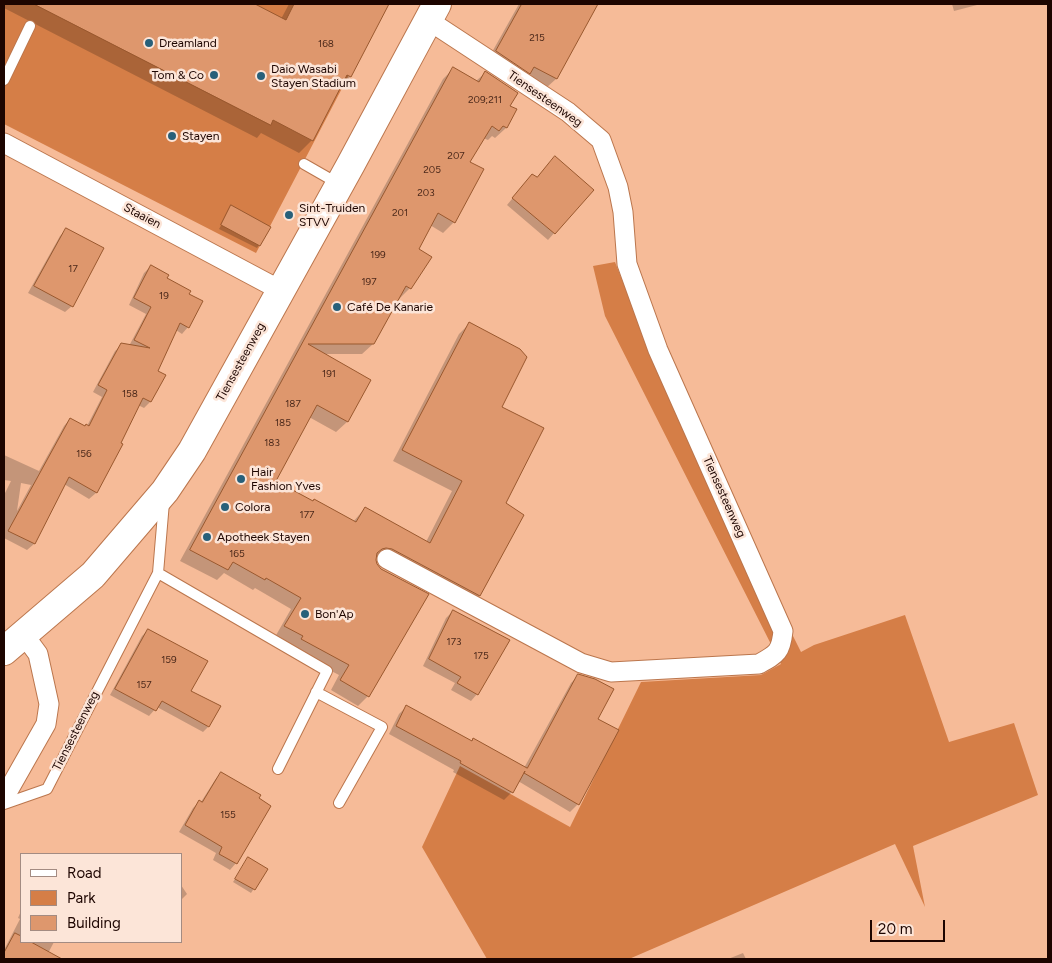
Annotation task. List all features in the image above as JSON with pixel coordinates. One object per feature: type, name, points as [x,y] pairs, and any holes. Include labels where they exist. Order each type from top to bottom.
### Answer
[{"type":"main road","name":"Tiensesteenweg","points":[[14,643],[93,575],[165,491],[192,451],[340,184],[432,12]]},
{"type":"street","name":"Tiensesteenweg","points":[[386,559],[580,663],[612,672],[759,664],[776,655],[782,645],[783,630],[658,350],[627,264],[618,187],[601,140],[568,112],[432,12]]},
{"type":"street","name":"Staaien","points":[[4,142],[280,290]]},
{"type":"street","name":"Tiensesteenweg","points":[[4,798],[46,724],[49,704],[38,654],[14,643]]},
{"type":"lane","points":[[4,80],[30,26]]},
{"type":"lane","points":[[304,164],[340,184]]},
{"type":"lane","name":"Tiensesteenweg","points":[[4,804],[47,789],[158,572],[165,491]]},
{"type":"lane","points":[[158,572],[327,671],[278,768]]},
{"type":"lane","points":[[316,692],[382,727],[339,803]]},
{"type":"green space","name":"Stayen","points":[[4,4],[386,4],[256,253],[4,124]]},
{"type":"green space","points":[[615,262],[649,348],[801,652],[814,645],[905,615],[949,742],[1014,723],[1038,795],[913,846],[925,907],[895,844],[629,959],[487,959],[422,847],[460,766],[570,827],[641,682],[761,675],[781,664],[605,316],[593,266]]},
{"type":"building","name":"Daio Wasabi Stayen Stadium","points":[[34,4],[255,4],[286,20],[294,4],[389,4],[351,77],[347,75],[313,141],[273,120],[271,125]]},
{"type":"building","points":[[522,4],[598,4],[557,79],[534,67],[530,74],[496,51]]},
{"type":"building","points":[[453,67],[479,82],[485,71],[518,93],[510,106],[517,109],[507,128],[503,126],[499,131],[492,126],[470,162],[484,169],[455,223],[438,213],[419,249],[432,257],[411,289],[406,286],[374,344],[308,344],[371,380],[348,422],[317,405],[276,481],[356,522],[365,507],[430,543],[462,481],[402,450],[469,322],[520,349],[527,357],[502,407],[544,428],[506,503],[524,515],[480,596],[392,549],[382,549],[377,553],[377,564],[381,569],[429,594],[369,697],[340,680],[349,665],[301,639],[303,636],[284,626],[301,598],[233,562],[228,570],[190,550]]},
{"type":"building","points":[[555,156],[594,190],[555,234],[512,198],[532,174],[537,177]]},
{"type":"building","points":[[231,205],[271,227],[260,246],[221,225]]},
{"type":"building","points":[[66,228],[104,248],[73,307],[34,286]]},
{"type":"building","points":[[151,265],[169,275],[167,278],[191,291],[189,294],[203,301],[189,328],[180,323],[158,371],[166,375],[151,402],[143,398],[121,443],[123,444],[97,493],[69,477],[35,544],[8,531],[70,418],[85,426],[86,424],[89,426],[107,390],[98,385],[121,343],[150,348],[134,340],[151,307],[134,298]]},
{"type":"building","points":[[453,610],[510,640],[478,695],[457,683],[461,677],[429,659]]},
{"type":"building","points":[[148,629],[208,661],[191,691],[221,706],[209,727],[162,701],[156,711],[115,689]]},
{"type":"building","points":[[578,674],[595,679],[614,689],[598,719],[619,730],[579,805],[524,773],[525,771],[513,793],[460,763],[461,761],[396,726],[406,705],[472,741],[473,738],[527,768]]},
{"type":"building","points":[[221,772],[261,795],[259,798],[271,806],[237,864],[219,854],[222,847],[185,825],[199,800],[202,802]]},
{"type":"building","points":[[248,857],[268,869],[255,890],[235,879]]},
{"type":"building","points":[[15,933],[20,936],[20,943],[33,943],[62,959],[4,959],[4,953]]},
{"type":"place","name":"Dreamland","points":[[149,43]]},
{"type":"place","name":"Tom & Co","points":[[214,75]]},
{"type":"place","name":"Daio Wasabi Stayen Stadium","points":[[261,76]]},
{"type":"place","name":"Stayen","points":[[172,136]]},
{"type":"place","name":"Sint-Truiden STVV","points":[[289,215]]},
{"type":"place","name":"Café De Kanarie","points":[[337,307]]},
{"type":"place","name":"Hair Fashion Yves","points":[[241,479]]},
{"type":"place","name":"Colora","points":[[225,507]]},
{"type":"place","name":"Apotheek Stayen","points":[[207,537]]},
{"type":"place","name":"Bon'Ap","points":[[305,614]]}]
